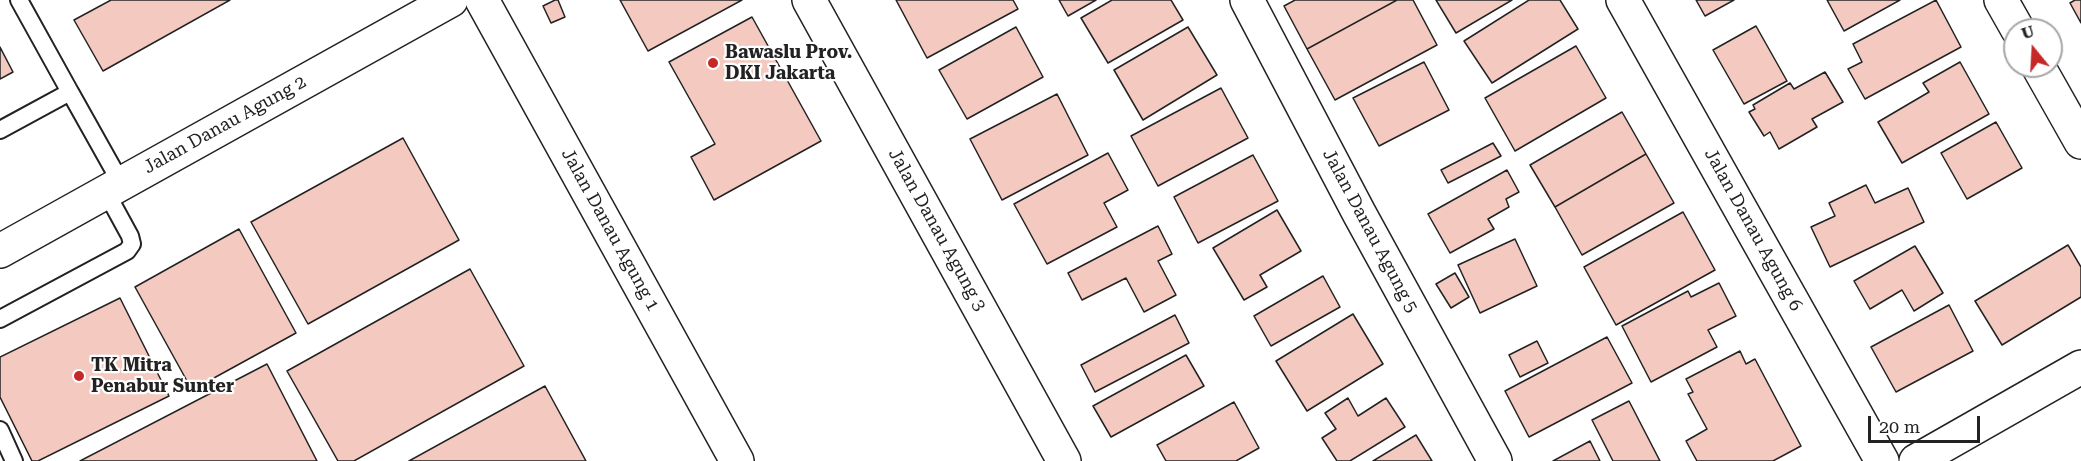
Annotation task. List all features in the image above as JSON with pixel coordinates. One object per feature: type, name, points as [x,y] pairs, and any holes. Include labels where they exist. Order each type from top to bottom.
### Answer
[{"type":"street","name":"Jalan Danau Agung 2","points":[[0,251],[451,0]]},
{"type":"street","name":"Jalan Danau Agung 1","points":[[482,0],[737,461]]},
{"type":"street","name":"Jalan Danau Agung 3","points":[[809,0],[1064,461]]},
{"type":"street","name":"Jalan Danau Agung 5","points":[[1247,0],[1495,461]]},
{"type":"street","name":"Jalan Danau Agung 6","points":[[1623,0],[1882,461]]},
{"type":"street","points":[[2001,0],[2011,18]]},
{"type":"street","points":[[2045,78],[2081,142]]},
{"type":"street","points":[[1916,461],[2081,367]]},
{"type":"lane","points":[[0,319],[127,251],[132,244],[113,188],[70,92],[19,0]]},
{"type":"lane","points":[[0,130],[70,92]]},
{"type":"lane","points":[[0,430],[14,461]]},
{"type":"building","points":[[111,0],[230,0],[103,71],[74,20]]},
{"type":"building","points":[[558,0],[565,17],[551,23],[543,6]]},
{"type":"building","points":[[620,0],[742,0],[648,51]]},
{"type":"building","points":[[896,0],[1013,0],[1018,9],[927,58]]},
{"type":"building","points":[[1059,0],[1096,0],[1068,16]]},
{"type":"building","points":[[1112,0],[1171,0],[1183,20],[1108,63],[1081,18]]},
{"type":"building","points":[[1295,0],[1397,0],[1307,49],[1284,6]]},
{"type":"building","points":[[1397,0],[1413,0],[1437,45],[1335,100],[1307,49]]},
{"type":"building","points":[[1436,0],[1512,0],[1456,33]]},
{"type":"building","points":[[1529,0],[1560,0],[1578,29],[1492,83],[1464,41]]},
{"type":"building","points":[[1696,0],[1734,0],[1705,16]]},
{"type":"building","points":[[1827,0],[1900,0],[1844,31]]},
{"type":"building","points":[[1936,0],[1961,47],[1865,99],[1848,69],[1862,62],[1853,44]]},
{"type":"building","points":[[2081,0],[2081,23],[2070,3]]},
{"type":"building","points":[[752,17],[821,141],[714,200],[691,157],[715,144],[669,62]]},
{"type":"building","points":[[1756,26],[1787,81],[1744,104],[1713,50]]},
{"type":"building","points":[[1016,27],[1043,77],[967,119],[939,70]]},
{"type":"building","points":[[1188,27],[1217,75],[1143,120],[1114,70]]},
{"type":"building","points":[[1576,46],[1606,98],[1515,151],[1485,98]]},
{"type":"building","points":[[0,47],[13,72],[0,79]]},
{"type":"building","points":[[1424,62],[1449,110],[1379,146],[1353,98]]},
{"type":"building","points":[[1960,62],[1989,114],[1902,163],[1878,122],[1929,92],[1923,83]]},
{"type":"building","points":[[1825,72],[1843,102],[1812,119],[1817,127],[1779,149],[1770,132],[1764,136],[1749,112],[1755,109],[1753,105],[1790,83],[1794,89]]},
{"type":"building","points":[[1221,88],[1248,138],[1158,186],[1131,136]]},
{"type":"building","points":[[1057,94],[1088,155],[1002,200],[970,139]]},
{"type":"building","points":[[1622,112],[1646,154],[1555,207],[1530,165]]},
{"type":"building","points":[[1996,122],[2022,168],[1967,199],[1941,153]]},
{"type":"building","points":[[403,138],[459,240],[308,324],[251,222]]},
{"type":"building","points":[[1493,143],[1501,156],[1448,183],[1441,170]]},
{"type":"building","points":[[1108,153],[1128,190],[1104,203],[1117,227],[1047,264],[1014,204]]},
{"type":"building","points":[[1646,154],[1674,203],[1582,255],[1555,207]]},
{"type":"building","points":[[1253,155],[1278,201],[1198,243],[1174,197]]},
{"type":"building","points":[[1507,170],[1519,192],[1506,199],[1509,207],[1488,219],[1494,229],[1450,253],[1428,214]]},
{"type":"building","points":[[1866,185],[1875,203],[1908,188],[1924,222],[1830,267],[1811,227],[1835,216],[1829,203]]},
{"type":"building","points":[[1277,210],[1301,251],[1260,275],[1267,287],[1244,300],[1213,248]]},
{"type":"building","points":[[1683,212],[1715,270],[1616,325],[1584,267]]},
{"type":"building","points":[[1158,226],[1172,254],[1158,261],[1176,295],[1144,312],[1126,278],[1082,300],[1068,273]]},
{"type":"building","points":[[239,229],[296,333],[192,390],[135,287]]},
{"type":"building","points":[[1515,239],[1537,286],[1480,313],[1458,265]]},
{"type":"building","points":[[2068,245],[2081,267],[2081,297],[2002,345],[1975,301]]},
{"type":"building","points":[[1915,246],[1943,293],[1914,311],[1902,290],[1870,309],[1854,281]]},
{"type":"building","points":[[470,269],[524,366],[354,461],[338,461],[287,371]]},
{"type":"building","points":[[1455,273],[1469,297],[1451,308],[1436,284]]},
{"type":"building","points":[[1323,276],[1340,307],[1271,346],[1254,316]]},
{"type":"building","points":[[1719,283],[1736,316],[1708,330],[1717,347],[1651,382],[1622,326],[1688,291],[1691,297]]},
{"type":"building","name":"TK Mitra Penabur Sunter","points":[[120,298],[169,396],[38,461],[32,461],[0,397],[0,357]]},
{"type":"building","points":[[1949,305],[1973,351],[1896,392],[1871,347]]},
{"type":"building","points":[[1353,314],[1383,364],[1307,411],[1276,361]]},
{"type":"building","points":[[1175,315],[1189,343],[1095,392],[1081,365]]},
{"type":"building","points":[[1607,337],[1632,383],[1529,437],[1505,391]]},
{"type":"building","points":[[1537,341],[1548,363],[1520,377],[1509,355]]},
{"type":"building","points":[[1740,351],[1746,364],[1755,359],[1801,446],[1773,461],[1697,461],[1686,441],[1707,429],[1688,394],[1693,392],[1686,379]]},
{"type":"building","points":[[1186,355],[1204,386],[1111,437],[1093,406]]},
{"type":"building","points":[[267,364],[317,461],[80,461]]},
{"type":"building","points":[[545,386],[586,461],[409,461]]},
{"type":"building","points":[[1348,398],[1358,416],[1386,398],[1405,427],[1350,461],[1337,461],[1322,438],[1336,429],[1325,413]]},
{"type":"building","points":[[1629,401],[1660,461],[1613,461],[1592,420]]},
{"type":"building","points":[[1234,402],[1259,448],[1236,461],[1166,461],[1157,445]]},
{"type":"building","points":[[1416,435],[1432,461],[1373,461]]},
{"type":"building","points":[[1590,441],[1600,461],[1553,461]]},
{"type":"place","name":"Bawaslu Prov. DKI Jakarta","points":[[713,63]]},
{"type":"place","name":"TK Mitra Penabur Sunter","points":[[79,376]]}]
